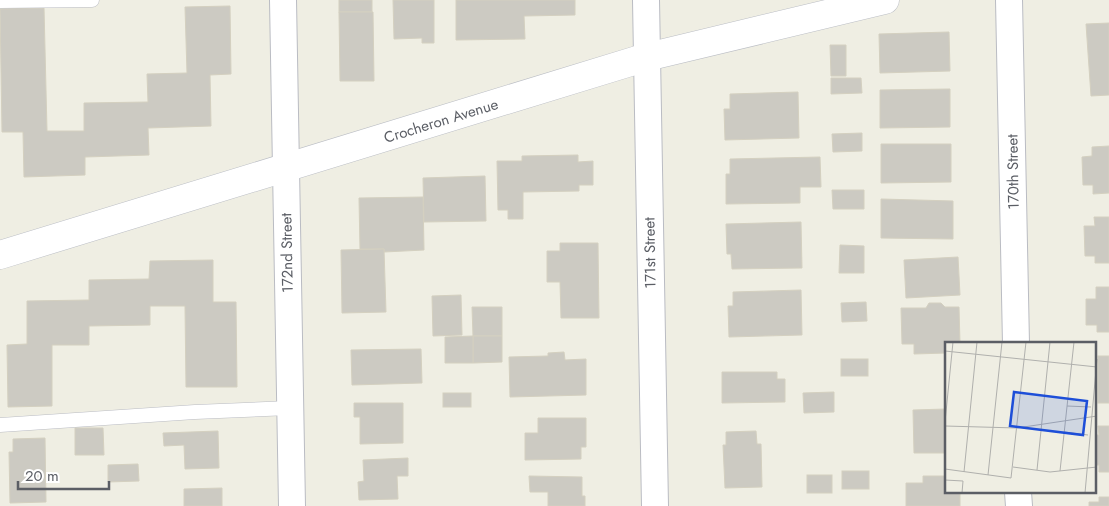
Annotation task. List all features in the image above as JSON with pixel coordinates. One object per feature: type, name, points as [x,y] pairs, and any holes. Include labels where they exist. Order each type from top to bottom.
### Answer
[{"type":"street","name":"172nd Street","points":[[283,0],[292,506]]},
{"type":"street","name":"171st Street","points":[[646,0],[655,506]]},
{"type":"street","name":"Crocheron Avenue","points":[[0,256],[647,57],[885,0]]},
{"type":"street","name":"170th Street","points":[[1009,0],[1016,342]]},
{"type":"lane","points":[[0,1],[92,0]]},
{"type":"lane","points":[[0,425],[195,412],[290,408]]},
{"type":"building","points":[[339,0],[372,0],[372,12],[339,12]]},
{"type":"building","points":[[393,0],[434,0],[434,43],[422,43],[422,38],[394,39]]},
{"type":"building","points":[[456,0],[575,0],[575,15],[524,16],[525,39],[456,40]]},
{"type":"building","points":[[230,6],[231,74],[210,75],[211,126],[148,128],[149,155],[85,157],[85,175],[24,177],[23,132],[2,132],[0,9],[44,8],[47,131],[84,131],[84,103],[148,102],[147,74],[187,73],[185,7]]},
{"type":"building","points":[[339,12],[373,12],[374,81],[340,81]]},
{"type":"building","points":[[1109,23],[1109,95],[1091,96],[1086,24]]},
{"type":"building","points":[[949,32],[950,71],[880,73],[879,34]]},
{"type":"building","points":[[830,45],[846,45],[846,76],[831,76]]},
{"type":"building","points":[[831,78],[861,78],[862,93],[831,94]]},
{"type":"building","points":[[950,89],[950,127],[880,128],[880,90]]},
{"type":"building","points":[[798,92],[799,138],[725,140],[724,109],[730,109],[730,94]]},
{"type":"building","points":[[862,133],[862,151],[833,152],[832,134]]},
{"type":"building","points":[[881,144],[951,144],[951,182],[881,183]]},
{"type":"building","points":[[1109,146],[1109,193],[1093,194],[1093,185],[1083,185],[1082,157],[1092,156],[1092,147]]},
{"type":"building","points":[[578,155],[578,162],[593,161],[593,185],[579,185],[579,191],[523,192],[523,219],[508,219],[508,210],[498,210],[497,161],[522,161],[522,156]]},
{"type":"building","points":[[820,157],[821,187],[800,187],[800,203],[726,204],[726,174],[730,174],[730,159]]},
{"type":"building","points":[[485,176],[486,221],[424,222],[423,178]]},
{"type":"building","points":[[832,190],[864,190],[864,209],[833,209]]},
{"type":"building","points":[[423,197],[424,250],[384,252],[384,249],[360,249],[359,198]]},
{"type":"building","points":[[881,199],[953,201],[953,239],[881,238]]},
{"type":"building","points":[[1094,217],[1109,217],[1109,263],[1095,263],[1095,256],[1085,256],[1084,226],[1095,226]]},
{"type":"building","points":[[801,222],[802,268],[732,269],[731,254],[727,254],[726,224]]},
{"type":"building","points":[[560,243],[598,243],[599,318],[561,318],[560,282],[547,282],[547,251],[560,251]]},
{"type":"building","points":[[840,245],[864,246],[864,273],[839,273]]},
{"type":"building","points":[[384,249],[386,312],[342,313],[341,250]]},
{"type":"building","points":[[958,257],[960,295],[906,298],[904,260]]},
{"type":"building","points":[[213,260],[213,302],[236,302],[237,387],[186,387],[185,306],[150,306],[150,325],[89,326],[89,345],[52,345],[52,406],[8,407],[7,345],[27,344],[27,301],[89,300],[89,280],[149,279],[150,261]]},
{"type":"building","points":[[1096,287],[1109,287],[1109,332],[1097,332],[1097,325],[1086,325],[1086,299],[1096,299]]},
{"type":"building","points":[[801,290],[802,335],[729,337],[728,306],[733,306],[733,292]]},
{"type":"building","points":[[461,295],[462,335],[433,336],[432,296]]},
{"type":"building","points":[[866,302],[867,321],[842,322],[841,303]]},
{"type":"building","points":[[929,303],[941,303],[945,307],[959,307],[960,342],[945,342],[945,353],[914,354],[914,344],[902,344],[901,308],[926,308]]},
{"type":"building","points":[[472,307],[502,307],[502,336],[473,336]]},
{"type":"building","points":[[473,336],[502,336],[502,362],[473,363]]},
{"type":"building","points":[[473,336],[473,363],[445,363],[445,337]]},
{"type":"building","points":[[421,349],[422,383],[352,385],[351,350]]},
{"type":"building","points":[[564,352],[565,360],[586,359],[586,395],[510,397],[509,357],[548,356],[548,353]]},
{"type":"building","points":[[1098,356],[1109,356],[1109,403],[1098,403]]},
{"type":"building","points":[[841,359],[868,359],[868,376],[841,376]]},
{"type":"building","points":[[722,372],[777,372],[777,379],[785,379],[785,402],[722,403]]},
{"type":"building","points":[[834,392],[834,412],[804,413],[803,393]]},
{"type":"building","points":[[443,393],[471,393],[471,407],[443,407]]},
{"type":"building","points":[[354,403],[403,403],[403,443],[360,444],[360,417],[354,417]]},
{"type":"building","points":[[945,409],[945,453],[914,453],[913,410]]},
{"type":"building","points":[[538,418],[586,418],[586,447],[581,447],[581,459],[525,460],[525,433],[538,433]]},
{"type":"building","points":[[1098,426],[1109,426],[1109,472],[1099,472],[1099,465],[1096,465],[1096,435],[1099,435]]},
{"type":"building","points":[[75,428],[103,428],[104,455],[75,455]]},
{"type":"building","points":[[218,431],[219,468],[185,469],[184,445],[164,446],[163,433]]},
{"type":"building","points":[[756,431],[757,444],[761,444],[762,487],[725,488],[723,445],[726,445],[726,432]]},
{"type":"building","points":[[45,438],[46,502],[10,503],[9,452],[13,452],[13,439]]},
{"type":"building","points":[[408,458],[408,476],[397,476],[398,499],[359,500],[358,482],[364,481],[363,460]]},
{"type":"building","points":[[138,464],[139,481],[108,482],[108,465]]},
{"type":"building","points":[[842,471],[869,471],[869,489],[842,489]]},
{"type":"building","points":[[807,475],[832,475],[832,493],[807,493]]},
{"type":"building","points":[[529,476],[582,477],[582,496],[585,496],[585,506],[548,506],[548,492],[530,492]]},
{"type":"building","points":[[923,476],[945,476],[945,494],[960,494],[960,506],[906,506],[906,483],[923,483]]},
{"type":"building","points":[[222,488],[222,506],[184,506],[184,489]]},
{"type":"building","points":[[1099,497],[1109,497],[1109,506],[1089,506],[1089,502],[1099,502]]}]
